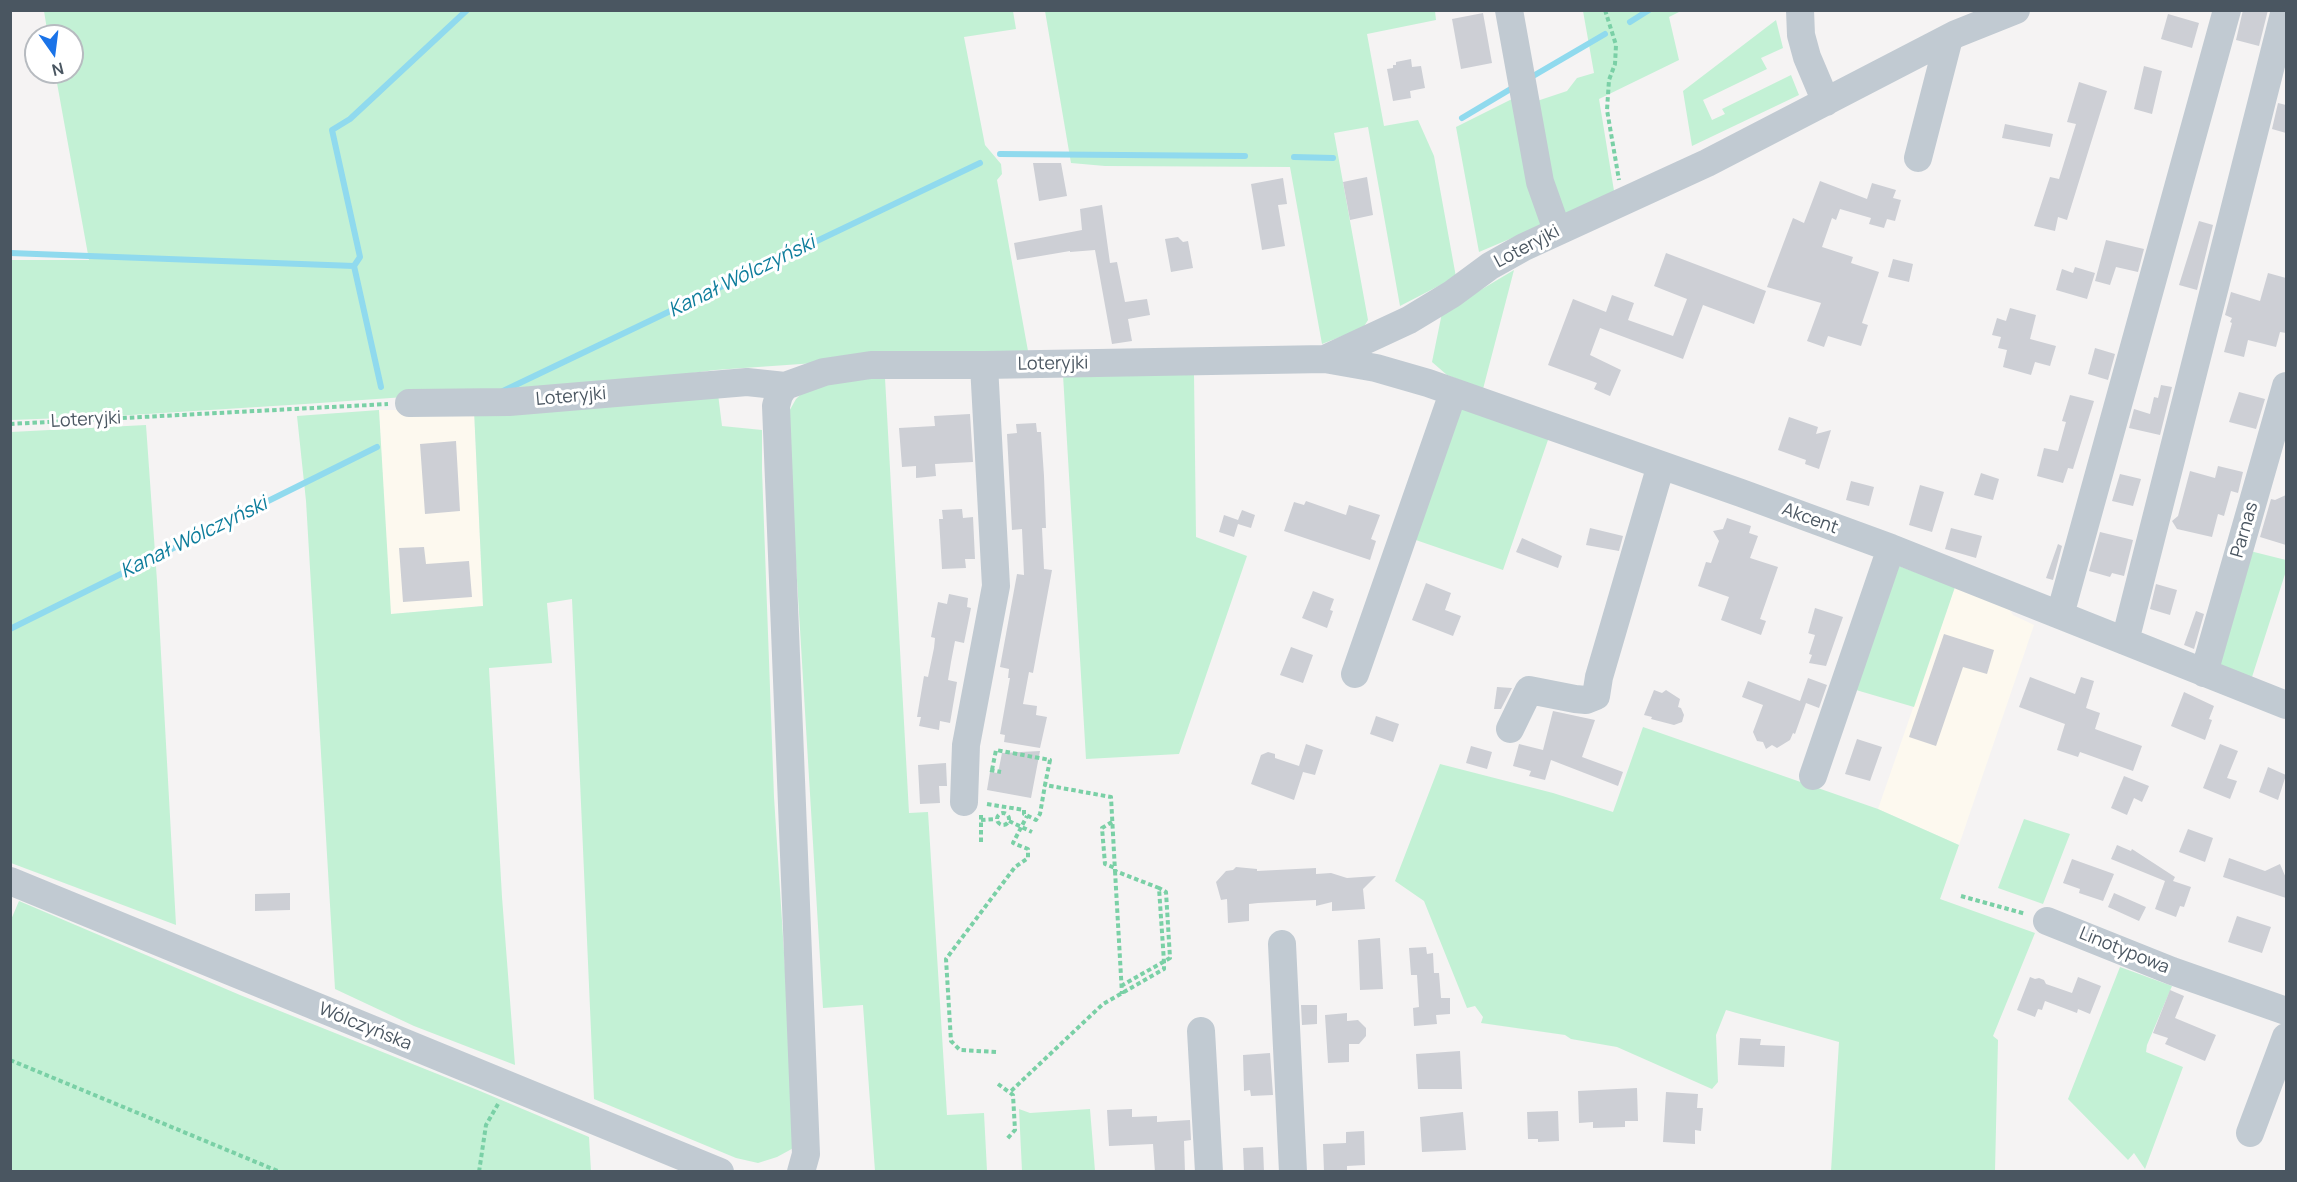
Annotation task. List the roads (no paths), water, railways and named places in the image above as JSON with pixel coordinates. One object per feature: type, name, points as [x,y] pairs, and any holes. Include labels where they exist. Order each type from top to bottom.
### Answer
[{"type":"street","points":[[1509,10],[1540,182],[1557,230]]},
{"type":"street","points":[[1800,10],[1801,35],[1807,57],[1826,102]]},
{"type":"street","name":"Loteryjki","points":[[409,403],[509,402],[747,382],[784,386],[824,372],[871,365],[984,366],[1325,359],[1408,320],[1452,294],[1490,266],[1557,230],[1707,163],[1949,38],[2016,10]]},
{"type":"street","points":[[2060,615],[2227,10]]},
{"type":"street","points":[[2124,641],[2285,10]]},
{"type":"street","points":[[1918,158],[1949,38]]},
{"type":"street","name":"Akcent","points":[[1325,359],[1376,368],[1428,383],[1661,465],[1891,548],[2286,705]]},
{"type":"street","points":[[976,809],[966,745],[996,586],[984,366]]},
{"type":"street","points":[[784,386],[776,406],[806,1154],[801,1172]]},
{"type":"street","name":"Parnas","points":[[2204,673],[2286,386]]},
{"type":"street","points":[[1355,674],[1453,393]]},
{"type":"street","points":[[1510,729],[1529,690],[1586,700],[1596,696],[1599,676],[1661,465]]},
{"type":"street","points":[[1813,776],[1891,548]]},
{"type":"street","name":"Wólczyńska","points":[[10,881],[720,1172]]},
{"type":"street","name":"Linotypowa","points":[[2047,921],[2172,970],[2286,1011]]},
{"type":"street","points":[[1282,944],[1293,1172]]},
{"type":"street","points":[[1201,1031],[1209,1172]]},
{"type":"street","points":[[2250,1133],[2286,1037]]},
{"type":"waterway","points":[[381,387],[354,266],[360,257],[332,130],[350,119],[467,10]]},
{"type":"waterway","name":"Kanał Wólczyński","points":[[1630,22],[1649,10]]},
{"type":"waterway","name":"Kanał Wólczyński","points":[[1528,79],[1605,34]]},
{"type":"waterway","name":"Kanał Wólczyński","points":[[1462,118],[1514,87]]},
{"type":"waterway","name":"Kanał Wólczyński","points":[[1000,154],[1245,156]]},
{"type":"waterway","name":"Kanał Wólczyński","points":[[1294,157],[1333,158]]},
{"type":"waterway","name":"Kanał Wólczyński","points":[[503,391],[980,163]]},
{"type":"waterway","points":[[10,253],[354,266]]},
{"type":"waterway","name":"Kanał Wólczyński","points":[[10,629],[377,447]]}]
